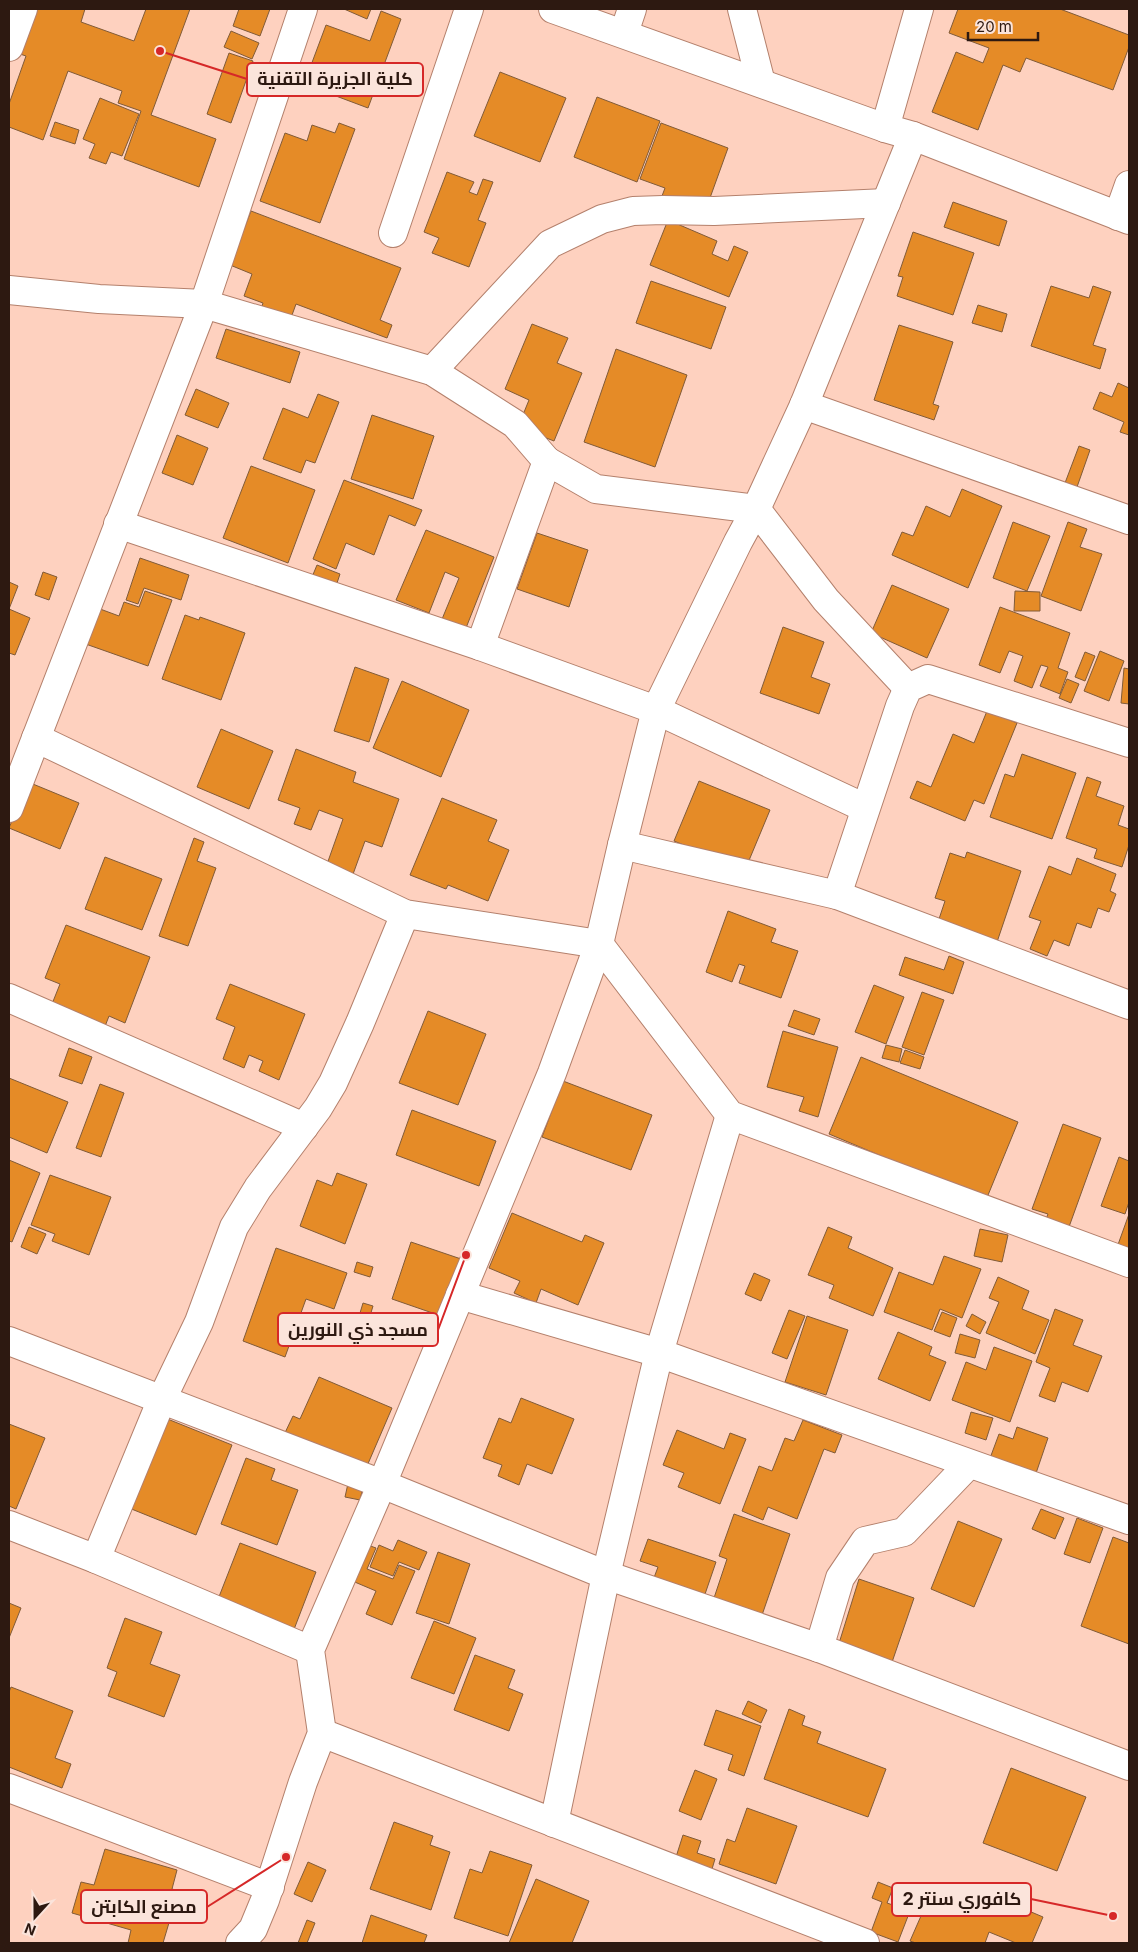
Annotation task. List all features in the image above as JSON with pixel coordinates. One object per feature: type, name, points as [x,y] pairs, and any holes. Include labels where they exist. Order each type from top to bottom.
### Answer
[{"type":"street","points":[[9,48],[23,9]]},
{"type":"street","points":[[9,808],[204,304],[303,9]]},
{"type":"street","points":[[393,233],[470,9]]},
{"type":"street","points":[[553,9],[628,21],[761,83],[885,128],[913,136],[1124,218],[1129,185]]},
{"type":"street","points":[[742,9],[761,83]]},
{"type":"street","points":[[885,128],[919,9]]},
{"type":"street","points":[[240,1943],[253,1929],[270,1887],[303,1782],[322,1733],[310,1650],[382,1484],[552,1073],[599,944],[656,710],[729,559],[756,509],[804,405],[913,136]]},
{"type":"street","points":[[432,371],[550,244],[602,219],[633,211],[714,211],[886,203]]},
{"type":"street","points":[[9,290],[99,299],[204,304],[432,371],[515,424],[548,462],[596,489],[756,509],[826,600],[908,688]]},
{"type":"street","points":[[804,405],[1129,520]]},
{"type":"street","points":[[480,646],[548,462]]},
{"type":"street","points":[[118,524],[480,646],[656,710],[865,808]]},
{"type":"street","points":[[837,895],[865,808],[908,688],[928,678],[1129,743]]},
{"type":"street","points":[[36,738],[404,914],[599,944],[730,1116],[1129,1263]]},
{"type":"street","points":[[622,845],[837,895],[1129,1004]]},
{"type":"street","points":[[96,1559],[162,1399],[199,1322],[234,1227],[258,1188],[318,1108],[332,1083],[360,1023],[404,914]]},
{"type":"street","points":[[9,998],[304,1127]]},
{"type":"street","points":[[554,1823],[606,1575],[659,1353],[730,1116]]},
{"type":"street","points":[[460,1295],[659,1353],[1129,1520]]},
{"type":"street","points":[[9,1341],[382,1484],[606,1575],[819,1648],[1129,1766]]},
{"type":"street","points":[[819,1648],[840,1578],[865,1541],[904,1532],[969,1464]]},
{"type":"street","points":[[9,1524],[310,1650]]},
{"type":"street","points":[[322,1733],[554,1823],[818,1935],[865,1943]]},
{"type":"street","points":[[9,1788],[270,1887]]},
{"type":"building","points":[[37,9],[85,9],[81,22],[134,41],[146,9],[190,9],[151,115],[216,139],[199,187],[124,159],[141,111],[118,103],[122,91],[68,71],[43,140],[9,127],[9,104],[26,56],[20,54]]},
{"type":"building","points":[[239,9],[270,9],[260,36],[233,26]]},
{"type":"building","points":[[344,9],[371,9],[367,19]]},
{"type":"building","points":[[958,9],[1060,9],[1129,35],[1129,47],[1113,90],[1026,58],[1020,72],[1003,65],[978,130],[932,112],[956,52],[983,63],[989,48],[949,33]]},
{"type":"building","points":[[381,11],[401,19],[368,108],[304,84],[326,25],[370,41]]},
{"type":"building","points":[[231,31],[259,43],[252,59],[224,47]]},
{"type":"building","points":[[229,53],[253,61],[231,123],[207,114]]},
{"type":"building","points":[[500,72],[566,98],[540,162],[474,136]]},
{"type":"building","points":[[597,97],[660,121],[637,182],[574,157]]},
{"type":"building","points":[[100,98],[139,114],[122,156],[111,152],[106,164],[89,158],[95,144],[83,139]]},
{"type":"building","points":[[55,122],[79,130],[75,144],[50,136]]},
{"type":"building","points":[[339,123],[355,129],[320,223],[260,201],[285,133],[307,141],[312,125],[335,133]]},
{"type":"building","points":[[661,123],[728,148],[706,209],[659,204],[665,188],[640,179]]},
{"type":"building","points":[[447,172],[474,182],[469,192],[477,195],[483,179],[493,182],[478,220],[486,223],[469,267],[432,253],[439,238],[424,232]]},
{"type":"building","points":[[953,202],[1007,221],[999,246],[944,227]]},
{"type":"building","points":[[251,211],[401,268],[380,320],[392,325],[387,338],[296,304],[287,329],[258,318],[263,303],[244,296],[252,274],[230,265]]},
{"type":"building","points":[[668,220],[717,241],[712,254],[728,261],[734,246],[748,252],[729,297],[650,265]]},
{"type":"building","points":[[913,232],[974,253],[953,315],[897,296],[903,277],[898,276]]},
{"type":"building","points":[[651,281],[726,307],[711,349],[636,323]]},
{"type":"building","points":[[1051,286],[1089,298],[1093,286],[1111,292],[1093,345],[1106,349],[1100,369],[1031,346]]},
{"type":"building","points":[[978,305],[1007,314],[1002,332],[972,323]]},
{"type":"building","points":[[532,324],[568,338],[557,363],[582,373],[554,441],[518,427],[529,400],[505,389]]},
{"type":"building","points":[[899,325],[953,342],[933,404],[939,406],[934,420],[874,400]]},
{"type":"building","points":[[226,329],[300,352],[290,383],[216,358]]},
{"type":"building","points":[[616,349],[687,375],[655,467],[584,442]]},
{"type":"building","points":[[1118,383],[1129,388],[1129,435],[1120,432],[1124,422],[1093,409],[1100,392],[1112,397]]},
{"type":"building","points":[[196,389],[229,403],[218,428],[185,415]]},
{"type":"building","points":[[318,394],[339,402],[315,463],[306,460],[301,473],[263,459],[283,408],[308,418]]},
{"type":"building","points":[[372,415],[434,436],[413,499],[351,479]]},
{"type":"building","points":[[177,435],[208,448],[193,485],[162,473]]},
{"type":"building","points":[[1079,446],[1090,450],[1077,487],[1065,483]]},
{"type":"building","points":[[251,466],[315,490],[288,563],[223,538]]},
{"type":"building","points":[[344,480],[422,510],[415,526],[389,515],[374,555],[346,543],[336,569],[313,559]]},
{"type":"building","points":[[962,489],[1002,506],[968,588],[892,555],[902,532],[913,536],[926,506],[950,517]]},
{"type":"building","points":[[1013,522],[1050,536],[1027,591],[993,578]]},
{"type":"building","points":[[1068,522],[1087,529],[1080,547],[1102,554],[1081,611],[1041,596]]},
{"type":"building","points":[[426,530],[494,557],[464,633],[440,624],[459,578],[445,572],[429,613],[396,600]]},
{"type":"building","points":[[537,533],[588,550],[569,607],[517,589]]},
{"type":"building","points":[[140,558],[189,575],[181,600],[144,588],[138,604],[126,600]]},
{"type":"building","points":[[317,565],[340,574],[336,586],[312,577]]},
{"type":"building","points":[[43,572],[57,577],[49,600],[35,595]]},
{"type":"building","points":[[9,582],[18,586],[9,609]]},
{"type":"building","points":[[892,585],[949,609],[927,658],[871,633]]},
{"type":"building","points":[[145,591],[172,600],[148,666],[80,642],[92,606],[119,616],[124,602],[139,607]]},
{"type":"building","points":[[1015,591],[1040,592],[1040,611],[1014,611]]},
{"type":"building","points":[[1000,607],[1070,633],[1058,668],[1068,672],[1060,694],[1040,686],[1048,667],[1041,665],[1032,688],[1014,681],[1023,656],[1009,651],[1000,673],[979,665]]},
{"type":"building","points":[[9,609],[30,618],[15,655],[9,653]]},
{"type":"building","points":[[185,615],[199,620],[200,617],[245,633],[221,700],[162,679]]},
{"type":"building","points":[[783,627],[824,642],[811,677],[830,684],[819,714],[760,693]]},
{"type":"building","points":[[1100,651],[1124,661],[1109,701],[1084,691]]},
{"type":"building","points":[[1085,652],[1095,656],[1085,681],[1075,677]]},
{"type":"building","points":[[355,667],[389,679],[369,742],[334,731]]},
{"type":"building","points":[[1124,668],[1129,669],[1129,704],[1121,703]]},
{"type":"building","points":[[1067,679],[1079,684],[1071,703],[1059,698]]},
{"type":"building","points":[[402,681],[469,710],[441,777],[373,748]]},
{"type":"building","points":[[987,711],[1017,723],[984,804],[974,800],[965,821],[910,798],[917,781],[931,787],[953,734],[974,743]]},
{"type":"building","points":[[221,729],[273,751],[249,809],[197,787]]},
{"type":"building","points":[[296,749],[356,772],[353,782],[399,799],[382,847],[365,841],[352,877],[326,867],[343,819],[319,810],[311,830],[294,824],[300,808],[278,800]]},
{"type":"building","points":[[1022,754],[1076,773],[1052,839],[990,817],[1005,774],[1014,777]]},
{"type":"building","points":[[1087,777],[1101,782],[1096,796],[1124,806],[1118,825],[1129,829],[1129,845],[1122,867],[1094,858],[1097,849],[1066,838]]},
{"type":"building","points":[[699,781],[770,810],[745,870],[674,841]]},
{"type":"building","points":[[28,782],[79,803],[60,849],[9,828]]},
{"type":"building","points":[[442,798],[497,820],[488,841],[509,850],[488,901],[448,885],[446,889],[410,875]]},
{"type":"building","points":[[194,838],[204,842],[197,861],[216,868],[188,946],[159,936]]},
{"type":"building","points":[[967,852],[1021,871],[996,945],[937,925],[945,901],[935,898],[950,853],[965,858]]},
{"type":"building","points":[[105,857],[162,879],[142,930],[85,909]]},
{"type":"building","points":[[1077,858],[1116,874],[1110,891],[1116,894],[1109,912],[1098,908],[1091,928],[1077,923],[1069,946],[1054,940],[1047,956],[1030,949],[1041,921],[1029,917],[1049,866],[1071,875]]},
{"type":"building","points":[[728,911],[776,929],[771,942],[798,951],[781,998],[739,983],[745,966],[739,964],[732,982],[706,972]]},
{"type":"building","points":[[66,925],[150,957],[125,1023],[109,1016],[104,1029],[50,1009],[60,984],[45,978]]},
{"type":"building","points":[[949,956],[964,962],[953,994],[899,975],[905,957],[944,970]]},
{"type":"building","points":[[230,984],[305,1014],[279,1080],[259,1071],[263,1061],[249,1055],[244,1068],[223,1059],[235,1027],[216,1019]]},
{"type":"building","points":[[874,985],[904,997],[886,1044],[855,1032]]},
{"type":"building","points":[[922,992],[944,1000],[924,1055],[902,1047]]},
{"type":"building","points":[[794,1010],[820,1019],[814,1035],[788,1026]]},
{"type":"building","points":[[428,1011],[486,1034],[458,1105],[399,1083]]},
{"type":"building","points":[[783,1031],[838,1047],[818,1117],[799,1111],[804,1097],[767,1087]]},
{"type":"building","points":[[886,1045],[902,1049],[899,1062],[882,1058]]},
{"type":"building","points":[[69,1048],[92,1057],[82,1084],[59,1076]]},
{"type":"building","points":[[905,1050],[924,1057],[920,1069],[900,1063]]},
{"type":"building","points":[[861,1057],[1018,1122],[986,1200],[829,1134]]},
{"type":"building","points":[[9,1078],[68,1102],[47,1153],[9,1137]]},
{"type":"building","points":[[563,1081],[652,1115],[631,1170],[542,1137]]},
{"type":"building","points":[[100,1084],[124,1093],[101,1157],[76,1148]]},
{"type":"building","points":[[412,1110],[496,1141],[479,1186],[396,1155]]},
{"type":"building","points":[[1063,1124],[1101,1138],[1065,1238],[1042,1229],[1048,1214],[1032,1209]]},
{"type":"building","points":[[1119,1157],[1129,1161],[1129,1202],[1125,1214],[1101,1206]]},
{"type":"building","points":[[9,1160],[40,1173],[12,1242],[9,1241]]},
{"type":"building","points":[[337,1173],[367,1184],[345,1244],[300,1226],[317,1180],[332,1186]]},
{"type":"building","points":[[50,1175],[111,1197],[89,1255],[52,1241],[55,1234],[31,1225]]},
{"type":"building","points":[[512,1213],[582,1242],[585,1235],[604,1243],[578,1305],[541,1289],[536,1303],[514,1293],[520,1281],[489,1268]]},
{"type":"building","points":[[1129,1214],[1129,1258],[1115,1253]]},
{"type":"building","points":[[29,1227],[46,1234],[37,1254],[21,1247]]},
{"type":"building","points":[[828,1227],[852,1237],[848,1248],[893,1268],[873,1316],[829,1298],[834,1285],[808,1275]]},
{"type":"building","points":[[980,1229],[1008,1235],[1002,1262],[974,1256]]},
{"type":"building","points":[[411,1242],[467,1261],[447,1318],[392,1299]]},
{"type":"building","points":[[276,1248],[347,1273],[334,1309],[306,1299],[285,1357],[243,1341]]},
{"type":"building","points":[[944,1256],[981,1269],[962,1318],[940,1309],[932,1330],[884,1312],[899,1272],[933,1285]]},
{"type":"building","points":[[357,1262],[373,1267],[370,1277],[354,1272]]},
{"type":"building","points":[[754,1273],[770,1280],[761,1301],[745,1294]]},
{"type":"building","points":[[998,1277],[1029,1291],[1022,1309],[1049,1320],[1035,1354],[986,1333],[999,1302],[989,1298]]},
{"type":"building","points":[[363,1303],[373,1306],[367,1326],[357,1323]]},
{"type":"building","points":[[1055,1309],[1083,1320],[1073,1345],[1102,1356],[1088,1392],[1062,1382],[1055,1402],[1039,1396],[1050,1368],[1036,1362]]},
{"type":"building","points":[[789,1310],[805,1316],[787,1359],[772,1353]]},
{"type":"building","points":[[942,1312],[957,1318],[950,1337],[934,1331]]},
{"type":"building","points":[[972,1314],[986,1322],[980,1334],[966,1326]]},
{"type":"building","points":[[807,1316],[848,1330],[826,1395],[785,1382]]},
{"type":"building","points":[[898,1332],[932,1347],[929,1355],[946,1362],[930,1401],[878,1379]]},
{"type":"building","points":[[960,1334],[980,1340],[975,1358],[955,1353]]},
{"type":"building","points":[[994,1347],[1032,1361],[1010,1422],[952,1400],[966,1362],[986,1370]]},
{"type":"building","points":[[319,1377],[392,1408],[364,1473],[282,1439],[293,1416],[300,1419]]},
{"type":"building","points":[[521,1398],[574,1419],[552,1474],[527,1464],[519,1485],[498,1476],[502,1465],[483,1458],[499,1418],[511,1423]]},
{"type":"building","points":[[971,1412],[993,1418],[986,1440],[965,1433]]},
{"type":"building","points":[[165,1418],[232,1445],[196,1535],[129,1508]]},
{"type":"building","points":[[803,1420],[842,1435],[835,1453],[824,1449],[797,1519],[768,1507],[763,1520],[742,1511],[759,1466],[772,1471],[785,1438],[794,1441]]},
{"type":"building","points":[[9,1424],[45,1438],[16,1509],[9,1506]]},
{"type":"building","points":[[1017,1427],[1048,1438],[1032,1485],[986,1469],[999,1434],[1013,1439]]},
{"type":"building","points":[[677,1430],[724,1449],[730,1433],[746,1439],[720,1504],[678,1487],[684,1473],[663,1465]]},
{"type":"building","points":[[246,1458],[275,1469],[271,1480],[298,1490],[277,1545],[221,1524]]},
{"type":"building","points":[[349,1479],[364,1483],[360,1500],[345,1497]]},
{"type":"building","points":[[1041,1509],[1064,1518],[1055,1539],[1032,1529]]},
{"type":"building","points":[[734,1514],[790,1534],[761,1618],[713,1601],[727,1559],[719,1556]]},
{"type":"building","points":[[1077,1518],[1103,1528],[1090,1563],[1064,1554]]},
{"type":"building","points":[[958,1521],[1002,1539],[974,1607],[931,1589]]},
{"type":"building","points":[[1113,1537],[1129,1543],[1129,1644],[1081,1626]]},
{"type":"building","points":[[648,1539],[716,1562],[703,1600],[652,1583],[658,1567],[640,1561]]},
{"type":"building","points":[[398,1540],[427,1552],[419,1570],[399,1562],[393,1576],[370,1567],[379,1545],[393,1551]]},
{"type":"building","points":[[240,1543],[316,1572],[293,1632],[215,1607]]},
{"type":"building","points":[[365,1544],[376,1548],[367,1569],[393,1579],[399,1565],[415,1571],[392,1625],[366,1614],[376,1591],[350,1580]]},
{"type":"building","points":[[438,1552],[470,1564],[449,1624],[416,1613]]},
{"type":"building","points":[[859,1579],[914,1598],[889,1671],[836,1653]]},
{"type":"building","points":[[9,1603],[21,1608],[9,1638]]},
{"type":"building","points":[[125,1618],[162,1632],[150,1664],[180,1675],[164,1717],[108,1696],[117,1672],[107,1668]]},
{"type":"building","points":[[434,1621],[476,1638],[454,1694],[411,1678]]},
{"type":"building","points":[[475,1655],[515,1670],[508,1688],[523,1694],[509,1731],[454,1710]]},
{"type":"building","points":[[11,1687],[73,1711],[55,1758],[71,1764],[62,1788],[9,1767],[9,1692]]},
{"type":"building","points":[[748,1701],[767,1710],[761,1723],[742,1714]]},
{"type":"building","points":[[789,1709],[805,1716],[802,1725],[821,1732],[817,1743],[886,1769],[868,1817],[764,1779]]},
{"type":"building","points":[[716,1710],[761,1726],[744,1776],[728,1770],[733,1755],[704,1745]]},
{"type":"building","points":[[1011,1768],[1086,1797],[1057,1871],[983,1843]]},
{"type":"building","points":[[695,1770],[717,1779],[701,1820],[679,1811]]},
{"type":"building","points":[[747,1808],[797,1826],[776,1884],[719,1864],[727,1839],[735,1842]]},
{"type":"building","points":[[394,1822],[433,1836],[430,1845],[450,1852],[431,1910],[370,1889]]},
{"type":"building","points":[[683,1835],[701,1841],[697,1853],[715,1859],[712,1869],[676,1857]]},
{"type":"building","points":[[105,1849],[177,1870],[172,1889],[189,1894],[182,1919],[171,1916],[163,1943],[128,1943],[131,1930],[72,1913],[81,1882],[94,1885]]},
{"type":"building","points":[[490,1851],[532,1865],[508,1936],[454,1918],[470,1869],[482,1873]]},
{"type":"building","points":[[308,1862],[326,1870],[312,1902],[294,1894]]},
{"type":"building","points":[[536,1879],[589,1901],[572,1943],[509,1943]]},
{"type":"building","points":[[878,1882],[893,1888],[887,1903],[910,1911],[898,1942],[871,1932],[882,1902],[872,1898]]},
{"type":"building","points":[[963,1883],[1043,1917],[1032,1943],[1016,1943],[989,1932],[985,1943],[916,1943],[910,1941],[928,1900],[951,1910]]},
{"type":"building","points":[[371,1915],[427,1935],[424,1943],[362,1943]]},
{"type":"building","points":[[307,1920],[315,1923],[307,1943],[298,1943]]},
{"type":"place","name":"كلية الجزيرة التقنية","points":[[160,51]]},
{"type":"place","name":"مسجد ذي النورين","points":[[466,1255]]},
{"type":"place","name":"مصنع الكابتن","points":[[286,1857]]},
{"type":"place","name":"كافوري سنتر 2","points":[[1113,1916]]}]
